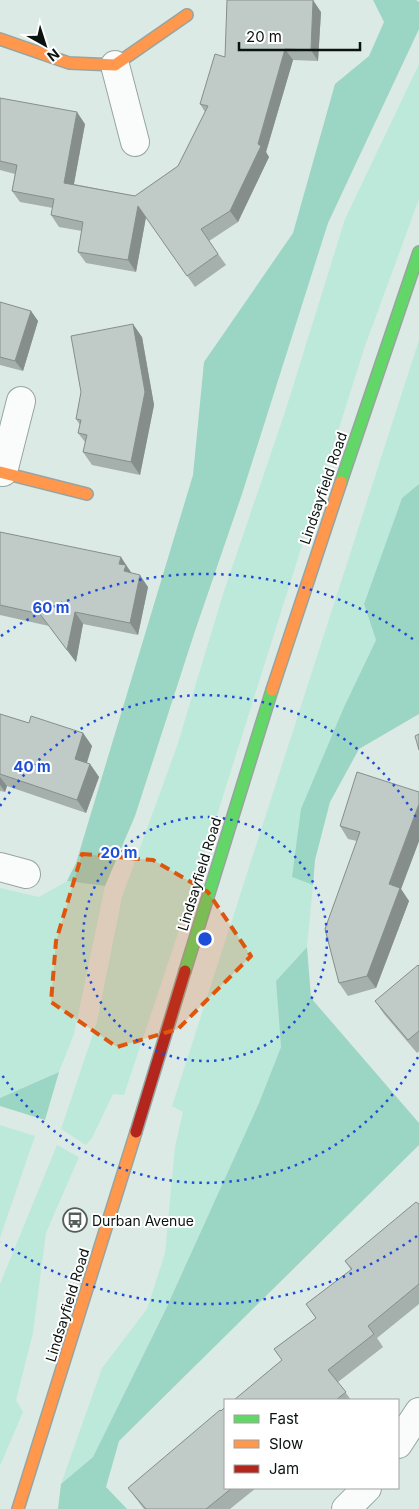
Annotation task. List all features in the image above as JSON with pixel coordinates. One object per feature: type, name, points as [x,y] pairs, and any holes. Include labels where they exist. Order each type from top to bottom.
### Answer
[{"type":"street","points":[[0,39],[69,63],[115,65],[187,15]]},
{"type":"street","points":[[115,65],[135,142]]},
{"type":"street","name":"Lindsayfield Road","points":[[18,1509],[98,1258],[282,656],[419,252]]},
{"type":"street","points":[[21,401],[1,472],[87,494]]},
{"type":"street","points":[[0,867],[26,874]]},
{"type":"street","points":[[399,1442],[419,1412]]},
{"type":"street","points":[[346,1509],[366,1489]]},
{"type":"highlighted area","points":[[82,854],[153,860],[208,892],[251,956],[178,1029],[117,1047],[51,1002],[56,941]]},
{"type":"green space","points":[[373,0],[416,0],[419,2],[419,29],[328,223],[242,494],[135,816],[105,886],[67,881],[76,863],[193,475],[204,362],[293,233],[335,84],[369,56],[384,22]]},
{"type":"green space","points":[[419,64],[419,199],[364,349],[212,831],[124,1095],[113,1094],[92,1138],[86,1145],[61,1129],[97,1022],[122,897],[177,746],[224,591],[285,412],[345,219]]},
{"type":"green space","points":[[419,340],[419,484],[402,498],[364,604],[376,640],[344,707],[292,877],[313,885],[307,947],[276,981],[281,1047],[259,1103],[164,1313],[93,1457],[61,1484],[102,1368],[147,1309],[165,1253],[175,1147],[183,1112],[172,1106]]},
{"type":"green space","points":[[419,484],[419,714],[359,749],[330,802],[315,860],[313,885],[292,877],[301,809],[344,707],[376,640],[364,604],[402,498]]},
{"type":"green space","points":[[67,881],[105,886],[74,1034],[59,1072],[0,1098],[0,888],[39,897]]},
{"type":"green space","points":[[307,947],[311,998],[419,1123],[419,1145],[119,1441],[106,1487],[127,1509],[58,1509],[61,1484],[93,1457],[164,1313],[259,1103],[281,1047],[276,981]]},
{"type":"green space","points":[[59,1072],[45,1120],[0,1106],[0,1098]]},
{"type":"green space","points":[[0,1125],[35,1136],[0,1238]]},
{"type":"green space","points":[[57,1145],[79,1157],[46,1233],[33,1333],[16,1400],[23,1412],[0,1466],[0,1284]]},
{"type":"building","points":[[227,0],[313,0],[311,50],[285,49],[258,144],[261,146],[230,211],[201,229],[218,254],[187,276],[138,206],[128,260],[78,252],[83,222],[51,215],[54,199],[12,191],[17,165],[0,161],[0,98],[77,112],[64,183],[135,196],[178,166],[208,106],[200,104],[215,54],[225,57]]},
{"type":"building","points":[[0,302],[31,311],[15,361],[0,357]]},
{"type":"building","points":[[133,324],[145,392],[131,462],[83,452],[87,435],[78,433],[81,420],[76,419],[81,392],[71,336]]},
{"type":"building","points":[[0,532],[121,557],[119,564],[126,565],[124,571],[140,575],[130,623],[75,612],[67,650],[40,614],[0,605]]},
{"type":"building","points":[[0,714],[29,723],[31,716],[83,733],[75,759],[90,764],[77,800],[0,774]]},
{"type":"building","points":[[419,734],[419,750],[415,736]]},
{"type":"building","points":[[357,772],[419,792],[419,804],[389,884],[400,888],[367,976],[339,983],[325,929],[360,832],[340,826]]},
{"type":"building","points":[[418,965],[419,1031],[408,1040],[375,1001]]},
{"type":"building","points":[[416,1202],[419,1204],[419,1284],[368,1326],[374,1334],[328,1370],[346,1392],[337,1399],[235,1399],[282,1360],[274,1349],[316,1318],[306,1304],[352,1269],[345,1261]]},
{"type":"building","points":[[224,1408],[224,1489],[231,1489],[206,1509],[146,1509],[128,1488]]},
{"type":"traffic: fast","points":[[341,482],[419,252]]},
{"type":"traffic: fast","points":[[185,971],[272,690]]},
{"type":"traffic: slow","points":[[0,39],[69,63],[115,65],[187,15]]},
{"type":"traffic: slow","points":[[0,472],[87,494]]},
{"type":"traffic: slow","points":[[272,690],[341,482]]},
{"type":"traffic: slow","points":[[18,1509],[136,1132]]},
{"type":"traffic: jam","points":[[136,1132],[185,971]]},
{"type":"place","name":"Durban Avenue","points":[[75,1220]]}]
